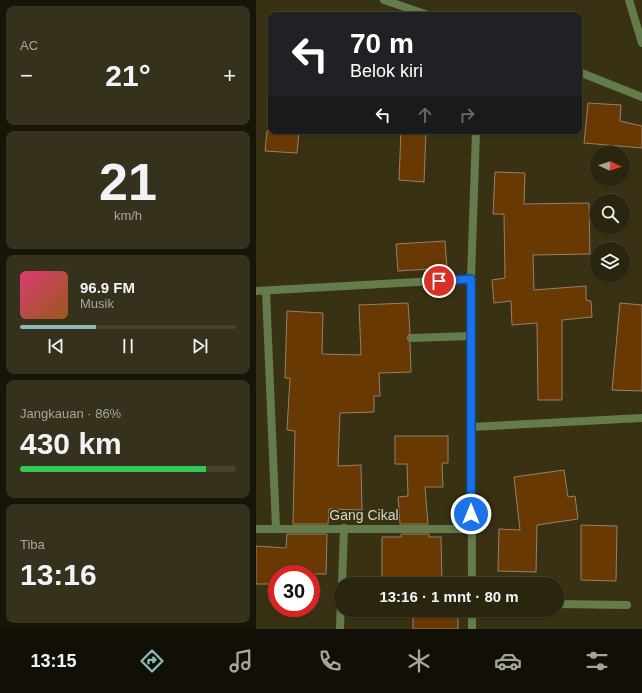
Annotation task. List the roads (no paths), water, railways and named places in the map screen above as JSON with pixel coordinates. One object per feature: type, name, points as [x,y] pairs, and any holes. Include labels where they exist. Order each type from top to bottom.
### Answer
[{"type":"street","points":[[384,0],[398,2],[421,12]]},
{"type":"street","points":[[629,0],[642,43]]},
{"type":"street","points":[[582,73],[642,97]]},
{"type":"street","points":[[472,577],[470,336],[476,134]]},
{"type":"street","points":[[256,291],[471,279]]},
{"type":"street","points":[[266,291],[276,528]]},
{"type":"street","points":[[412,338],[470,336]]},
{"type":"street","points":[[471,427],[642,418]]},
{"type":"street","points":[[342,577],[344,528]]},
{"type":"street","name":"Gang Cikal","points":[[256,529],[471,529]]},
{"type":"street","points":[[564,604],[627,605]]},
{"type":"street","points":[[340,617],[340,629]]},
{"type":"street","points":[[472,617],[472,629]]}]
